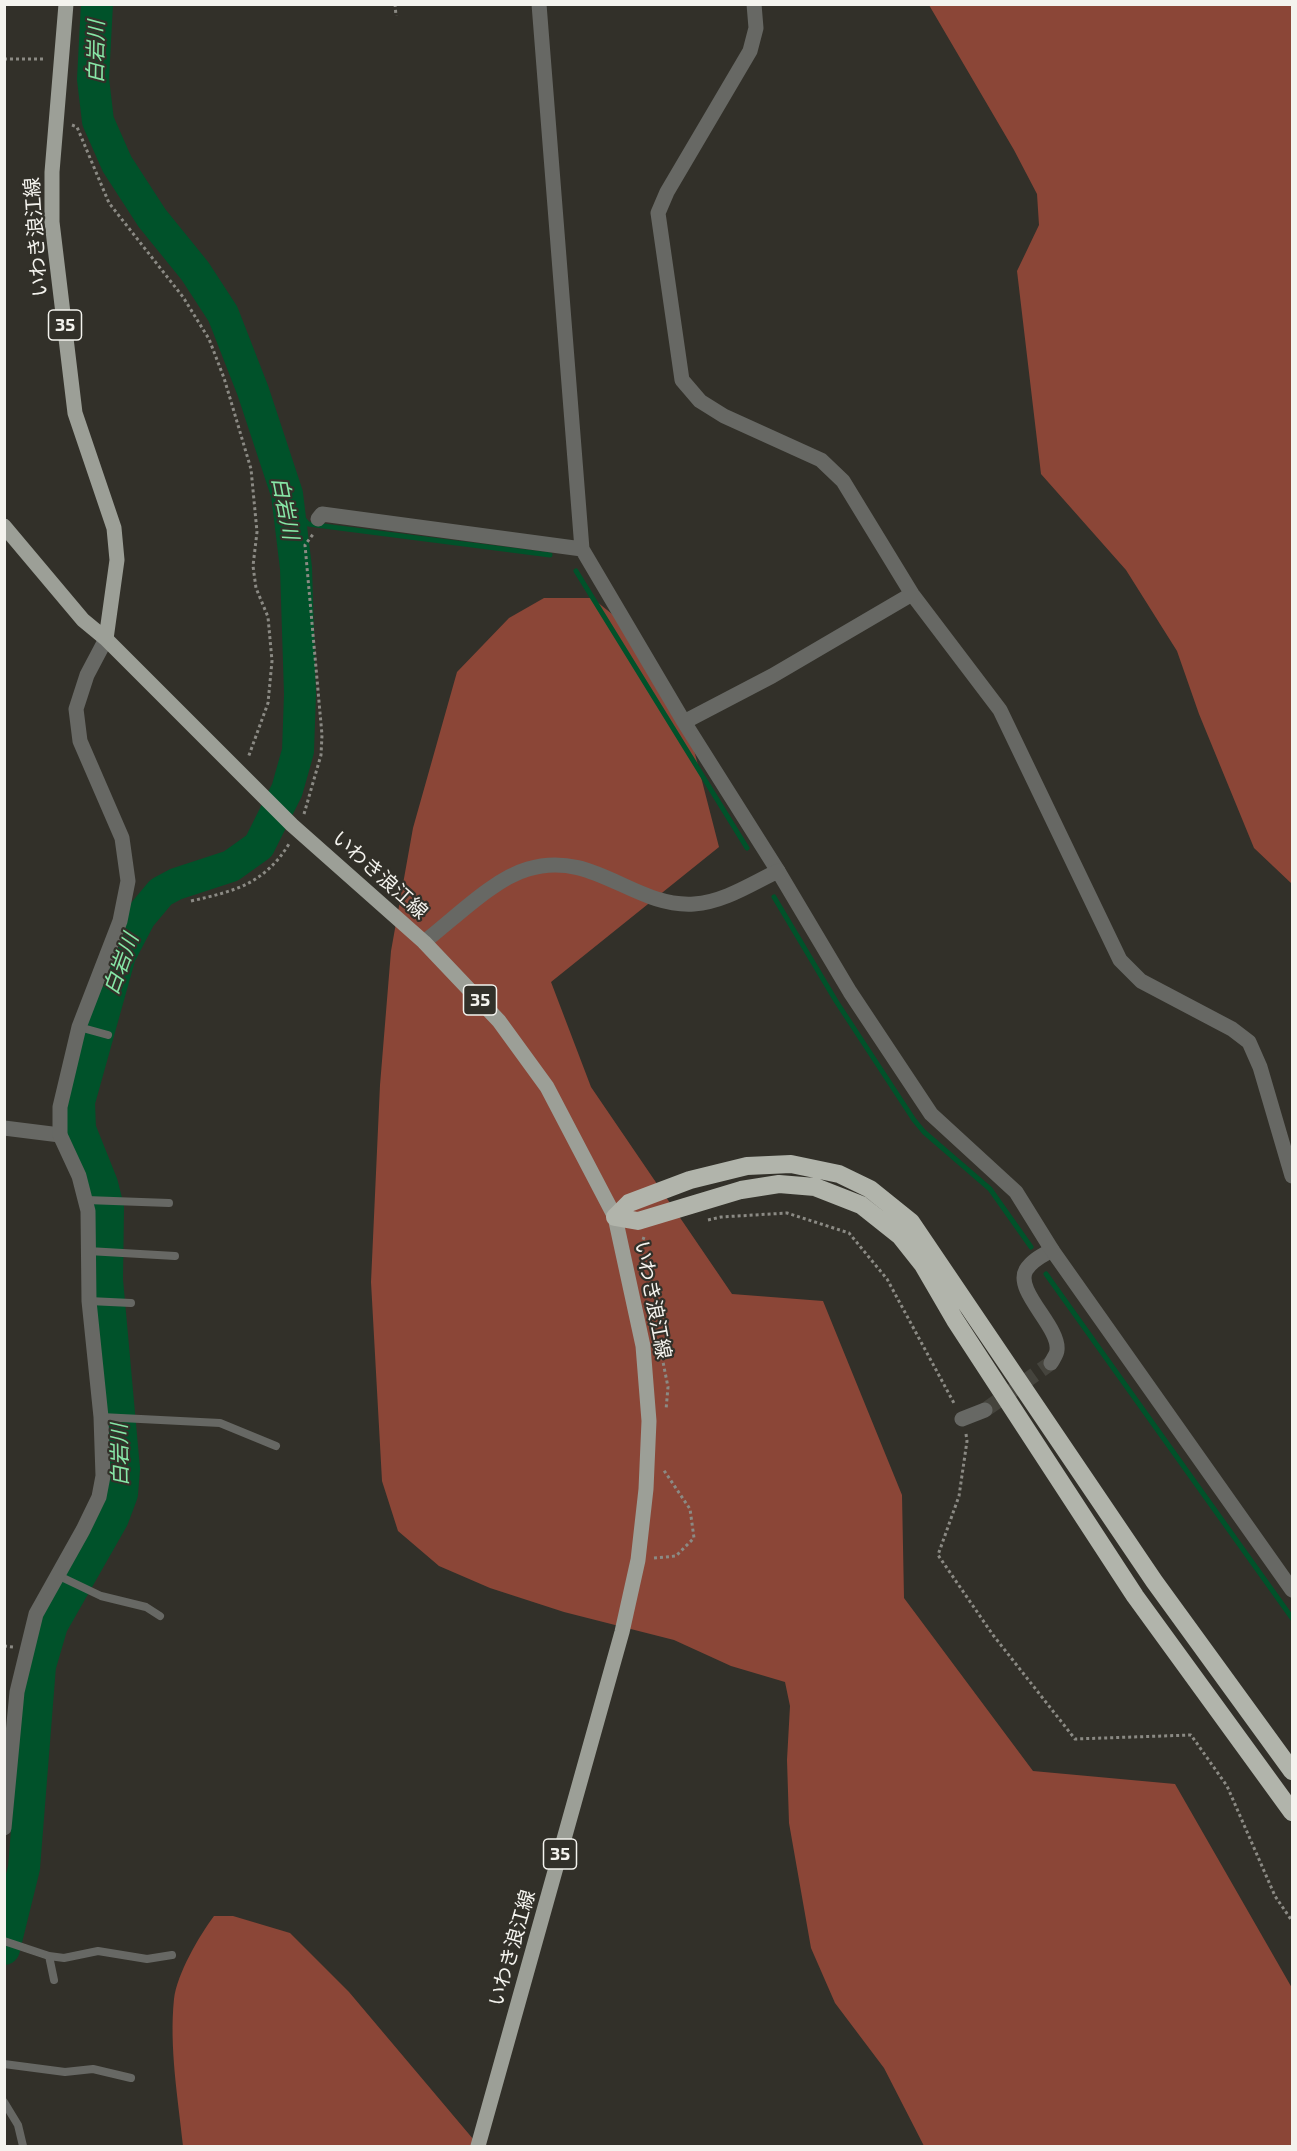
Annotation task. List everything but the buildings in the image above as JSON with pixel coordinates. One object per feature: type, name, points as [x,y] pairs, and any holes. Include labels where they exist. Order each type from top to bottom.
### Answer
[{"type":"highway","points":[[615,1217],[629,1203],[690,1180],[747,1166],[791,1164],[839,1174],[860,1184],[911,1222],[1154,1581],[1293,1771]]},
{"type":"highway","points":[[615,1217],[638,1221],[741,1190],[779,1184],[815,1187],[861,1205],[900,1236],[923,1265],[955,1320],[1135,1596],[1293,1812]]},
{"type":"main road","name":"いわき浪江線","points":[[66,4],[52,171],[52,222],[75,413],[114,528],[117,560],[106,639]]},
{"type":"main road","name":"いわき浪江線","points":[[4,526],[83,620],[106,639],[295,827],[424,942],[499,1021],[547,1087],[615,1217],[643,1346],[649,1421],[646,1489],[638,1560],[622,1632],[478,2146]]},
{"type":"street","points":[[540,4],[582,549],[684,722],[778,871],[850,992],[931,1114],[1016,1192],[1052,1250],[1293,1590]]},
{"type":"street","points":[[754,4],[756,28],[750,51],[667,192],[658,213],[682,380],[700,401],[724,416],[821,460],[843,481],[912,594],[1000,710],[1120,960],[1141,981],[1232,1029],[1248,1042],[1260,1067],[1293,1176]]},
{"type":"street","points":[[316,525],[322,514],[582,549]]},
{"type":"street","points":[[684,722],[772,676],[912,594]]},
{"type":"street","points":[[4,1828],[17,1692],[27,1647],[36,1614],[60,1576],[99,1497],[104,1456],[105,1417],[94,1301],[90,1200],[60,1135],[60,1107],[120,921],[128,881],[122,838],[80,741],[76,709],[87,675],[106,639]]},
{"type":"street","points":[[424,942],[509,876],[539,866],[569,865],[591,869],[656,898],[693,904],[719,900],[778,871]]},
{"type":"street","points":[[4,1128],[60,1135]]},
{"type":"street","points":[[1052,1250],[1032,1263],[1025,1272],[1024,1284],[1056,1340],[1057,1351],[1052,1363]]},
{"type":"street","points":[[962,1419],[985,1410]]},
{"type":"lane","points":[[84,1028],[108,1035]]},
{"type":"lane","points":[[90,1200],[169,1203]]},
{"type":"lane","points":[[93,1251],[175,1256]]},
{"type":"lane","points":[[94,1301],[131,1303]]},
{"type":"lane","points":[[105,1417],[220,1423],[276,1446]]},
{"type":"lane","points":[[60,1576],[101,1596],[146,1607],[159,1616]]},
{"type":"lane","points":[[4,1941],[49,1956],[64,1958],[98,1951],[147,1959],[172,1955]]},
{"type":"lane","points":[[49,1956],[54,1980]]},
{"type":"lane","points":[[4,2064],[65,2072],[93,2069],[131,2078]]},
{"type":"lane","points":[[4,2102],[18,2125],[23,2146]]},
{"type":"path","points":[[395,4],[396,16]]},
{"type":"path","points":[[4,59],[62,59]]},
{"type":"path","points":[[57,117],[77,127],[109,203],[183,297],[208,339],[224,378],[251,469],[257,532],[253,567],[256,588],[268,617],[272,661],[268,703],[244,777]]},
{"type":"path","points":[[191,901],[233,891],[260,877],[280,858],[295,827],[321,754],[321,723],[305,545],[316,525]]},
{"type":"path","points":[[699,1222],[721,1217],[788,1213],[849,1233],[887,1279],[962,1419],[967,1441],[959,1496],[938,1555],[993,1635],[1075,1739],[1191,1735],[1227,1786],[1275,1896],[1293,1921]]},
{"type":"path","points":[[642,1262],[639,1251],[645,1236]]},
{"type":"path","points":[[661,1353],[668,1387],[664,1420]]},
{"type":"path","points":[[638,1560],[676,1556],[694,1538],[690,1509],[660,1464]]},
{"type":"shaded area","points":[[929,5],[1292,5],[1292,884],[1254,848],[1199,714],[1177,651],[1126,570],[1041,474],[1017,271],[1039,225],[1037,194],[1014,150]]},
{"type":"shaded area","points":[[544,598],[592,598],[636,633],[693,746],[719,847],[551,982],[591,1087],[732,1294],[823,1301],[902,1495],[904,1598],[1033,1771],[1175,1784],[1292,1988],[1292,2146],[924,2146],[884,2068],[835,2003],[811,1948],[789,1823],[787,1760],[790,1706],[785,1682],[731,1666],[674,1640],[564,1612],[490,1588],[439,1566],[398,1531],[382,1481],[371,1282],[380,1085],[391,951],[413,828],[457,672],[509,618]]},
{"type":"shaded area","points":[[214,1916],[233,1916],[290,1933],[349,1992],[479,2146],[183,2146],[173,2054],[174,1999],[179,1978]]},
{"type":"waterway","name":"白岩川","points":[[4,1949],[24,1868],[40,1666],[52,1625],[113,1518],[122,1494],[124,1469],[107,1280],[108,1208],[102,1184],[80,1129],[79,1102],[120,955],[140,917],[161,892],[176,884],[231,866],[259,846],[287,790],[298,751],[300,694],[296,568],[287,494],[253,391],[223,314],[195,271],[152,218],[117,164],[98,121],[93,79],[97,4]]},
{"type":"waterway","points":[[288,500],[308,524],[550,555]]},
{"type":"waterway","points":[[576,571],[747,848]]},
{"type":"waterway","points":[[774,897],[836,1001],[914,1120],[924,1132],[990,1189],[1031,1247]]},
{"type":"waterway","points":[[1046,1274],[1292,1618]]},
{"type":"tunnel","points":[[985,1410],[1051,1363]]}]
